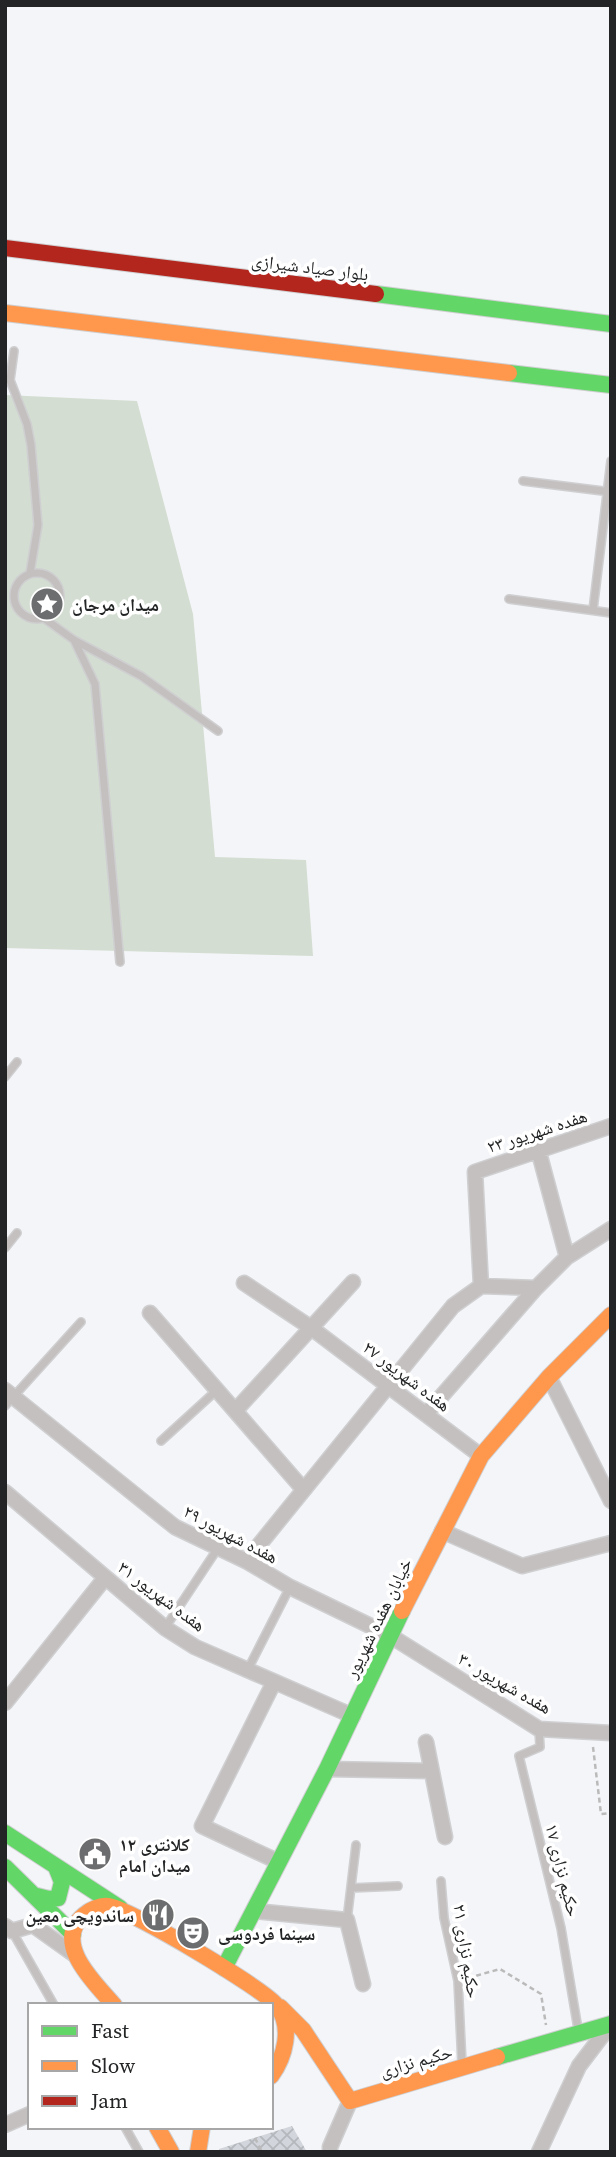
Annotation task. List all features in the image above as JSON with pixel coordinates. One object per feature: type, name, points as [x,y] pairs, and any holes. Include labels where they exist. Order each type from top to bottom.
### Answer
[{"type":"main road","name":"بلوار صیاد شیرازی","points":[[5,248],[611,324]]},
{"type":"main road","points":[[5,313],[611,385]]},
{"type":"main road","name":"خیابان هفده شهریور","points":[[224,1968],[327,1769],[390,1634],[481,1456],[549,1377],[611,1315]]},
{"type":"main road","points":[[5,1833],[121,1909],[224,1968],[275,2003],[303,2029],[350,2101]]},
{"type":"main road","points":[[5,1867],[73,1934]]},
{"type":"main road","points":[[37,1896],[58,1898],[63,1880],[56,1867]]},
{"type":"main road","points":[[95,2003],[76,1959],[73,1934],[78,1922],[88,1912],[108,1906],[121,1909]]},
{"type":"main road","points":[[76,1959],[112,2003]]},
{"type":"main road","points":[[273,2073],[281,2061],[286,2037],[285,2025],[275,2003]]},
{"type":"main road","name":"حکیم نزاری","points":[[350,2101],[611,2024]]},
{"type":"main road","points":[[158,2129],[171,2152]]},
{"type":"main road","points":[[198,2152],[202,2129]]},
{"type":"street","name":"هفده شهریور ۲۳","points":[[481,1286],[475,1172],[611,1126]]},
{"type":"street","points":[[537,1149],[567,1257]]},
{"type":"street","points":[[426,1414],[536,1288],[567,1257],[611,1230]]},
{"type":"street","points":[[236,1410],[353,1282]]},
{"type":"street","name":"هفده شهریور ۲۷","points":[[244,1283],[310,1327],[481,1456]]},
{"type":"street","points":[[246,1561],[453,1306],[481,1286],[536,1288]]},
{"type":"street","points":[[150,1313],[303,1489]]},
{"type":"street","points":[[549,1377],[611,1501]]},
{"type":"street","name":"هفده شهریور ۲۹","points":[[8,1397],[175,1527],[246,1561],[290,1587],[390,1634]]},
{"type":"street","name":"هفده شهریور ۳۱","points":[[5,1492],[165,1628],[195,1647],[353,1716]]},
{"type":"street","points":[[442,1531],[522,1566],[611,1544]]},
{"type":"street","points":[[5,1703],[105,1578]]},
{"type":"street","name":"هفده شهریور ۳۰","points":[[390,1634],[539,1730],[611,1733]]},
{"type":"street","points":[[274,1682],[202,1826],[279,1862]]},
{"type":"street","points":[[426,1742],[445,1837]]},
{"type":"street","points":[[327,1769],[431,1771]]},
{"type":"street","points":[[254,1911],[347,1920],[363,1984]]},
{"type":"street","points":[[8,1930],[33,1925],[76,1959]]},
{"type":"street","points":[[539,2152],[579,2066],[611,2024]]},
{"type":"street","points":[[330,2152],[350,2101]]},
{"type":"street","points":[[5,2125],[28,2115]]},
{"type":"lane","points":[[14,351],[7,380],[27,424],[37,525],[30,573]]},
{"type":"lane","points":[[593,610],[611,461]]},
{"type":"lane","points":[[523,481],[608,492]]},
{"type":"lane","points":[[30,573],[48,575],[60,589],[58,607],[45,619],[26,617],[15,603],[16,585],[30,573]]},
{"type":"lane","points":[[509,600],[611,613]]},
{"type":"lane","points":[[5,601],[15,603]]},
{"type":"lane","points":[[45,619],[74,640],[141,676],[218,731]]},
{"type":"lane","points":[[74,640],[95,684],[120,962]]},
{"type":"lane","points":[[5,1077],[17,1062]]},
{"type":"lane","points":[[5,1248],[18,1233]]},
{"type":"lane","points":[[8,1397],[80,1322]]},
{"type":"lane","points":[[161,1441],[218,1390]]},
{"type":"lane","points":[[165,1628],[218,1548]]},
{"type":"lane","points":[[247,1671],[290,1587]]},
{"type":"lane","name":"حکیم نزاری ۱۷","points":[[539,1730],[540,1747],[519,1756],[561,1928],[579,2033]]},
{"type":"lane","points":[[347,1920],[356,1845]]},
{"type":"lane","name":"حکیم نزاری ۲۱","points":[[442,1881],[444,1918],[458,1980],[462,2068]]},
{"type":"lane","points":[[351,1888],[398,1886]]},
{"type":"lane","points":[[8,1930],[53,2003]]},
{"type":"lane","points":[[126,2129],[139,2152]]},
{"type":"path","points":[[592,1732],[601,1814],[611,1813]]},
{"type":"path","points":[[458,1980],[500,1969],[541,1994],[549,2042]]},
{"type":"path","points":[[255,2138],[262,2152]]},
{"type":"shaded area","points":[[5,395],[137,401],[193,614],[215,857],[306,860],[313,956],[5,948]]},
{"type":"building","points":[[292,2126],[307,2152],[219,2152],[219,2149]]},
{"type":"traffic: fast","points":[[376,294],[611,324]]},
{"type":"traffic: fast","points":[[509,373],[611,385]]},
{"type":"traffic: fast","points":[[224,1968],[327,1769],[402,1611]]},
{"type":"traffic: fast","points":[[5,1833],[120,1908]]},
{"type":"traffic: fast","points":[[5,1867],[73,1934]]},
{"type":"traffic: fast","points":[[37,1896],[58,1898],[62,1882],[56,1867]]},
{"type":"traffic: fast","points":[[497,2057],[611,2024]]},
{"type":"traffic: slow","points":[[5,313],[509,373]]},
{"type":"traffic: slow","points":[[402,1611],[481,1456],[549,1377],[611,1315]]},
{"type":"traffic: slow","points":[[112,2003],[80,1963],[72,1938],[75,1926],[84,1915],[95,1908],[105,1906],[142,1920],[196,1951],[277,2006],[282,2014],[286,2032],[283,2051],[273,2073]]},
{"type":"traffic: slow","points":[[280,2007],[303,2030],[350,2101],[497,2057]]},
{"type":"traffic: slow","points":[[158,2129],[171,2152]]},
{"type":"traffic: slow","points":[[198,2152],[202,2129]]},
{"type":"traffic: jam","points":[[5,248],[376,294]]},
{"type":"place","name":"میدان مرجان","points":[[47,604]]},
{"type":"place","name":"کلانتری ۱۲ میدان امام","points":[[95,1854]]},
{"type":"place","name":"ساندویچی معین","points":[[158,1915]]},
{"type":"place","name":"سینما فردوسی","points":[[193,1933]]}]
